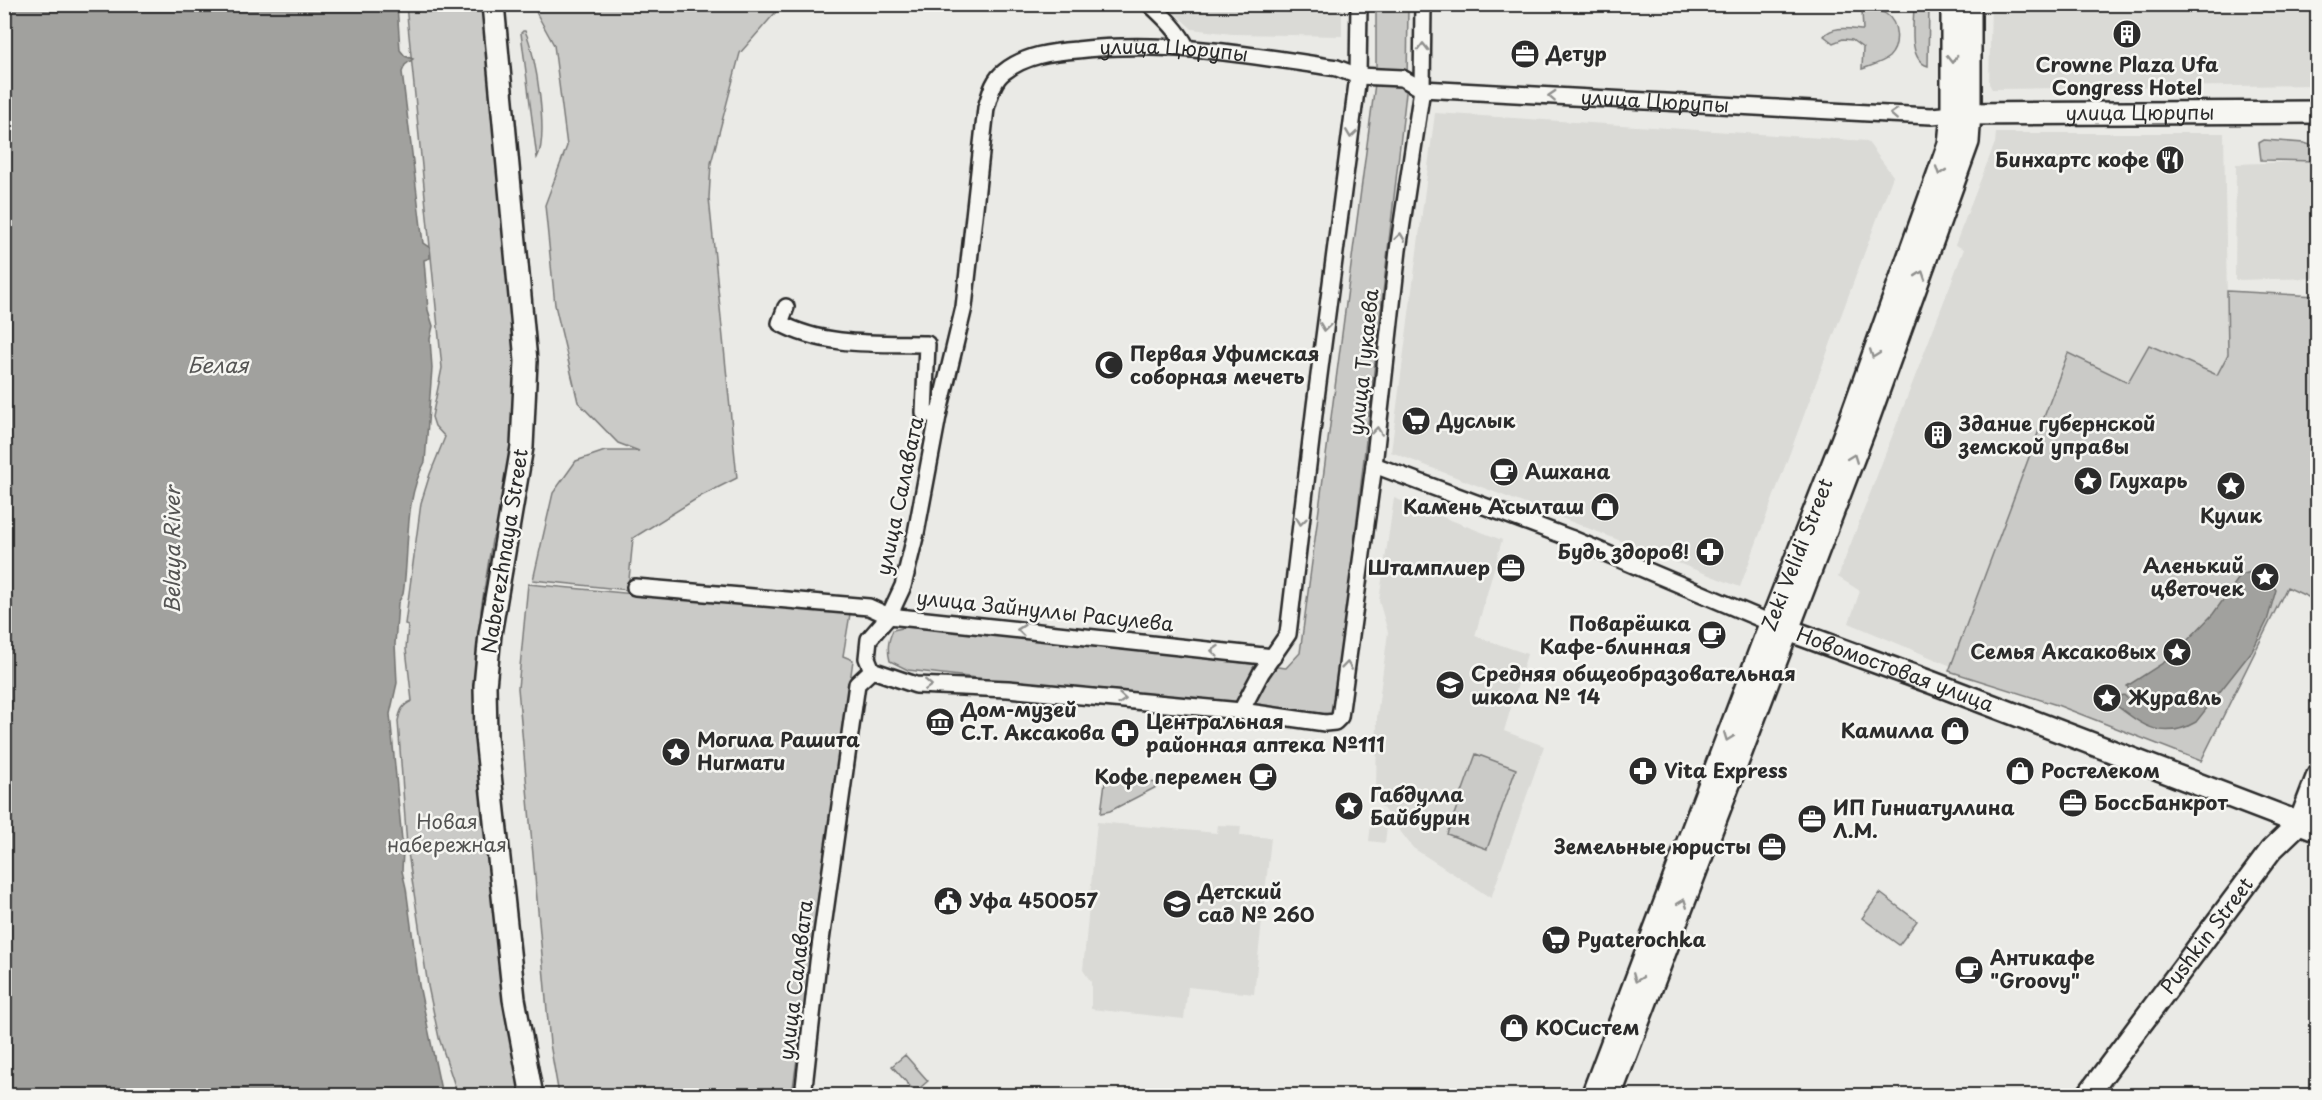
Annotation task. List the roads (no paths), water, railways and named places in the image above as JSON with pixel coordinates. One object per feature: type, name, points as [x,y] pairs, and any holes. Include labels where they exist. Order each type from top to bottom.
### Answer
[{"type":"street","name":"Naberezhnaya Street","points":[[492,4],[526,361],[522,447],[490,634],[486,686],[486,737],[514,999],[532,1095]]},
{"type":"street","name":"Naberezhnaya Street","points":[[506,4],[533,289],[539,389],[536,446],[504,635],[498,686],[499,738],[528,998],[542,1095]]},
{"type":"street","points":[[1150,4],[1172,24],[1187,48]]},
{"type":"street","name":"улица Тукаева","points":[[1359,4],[1358,76],[1288,634],[1261,673],[1241,711],[1335,722],[1340,717],[1343,705],[1410,160],[1422,88],[1423,4]]},
{"type":"street","name":"Zeki Velidi Street","points":[[1952,4],[1961,113]]},
{"type":"street","name":"Zeki Velidi Street","points":[[1610,1095],[1780,627],[1847,429],[1961,113],[1970,4]]},
{"type":"street","name":"улица Цюрупы","points":[[1002,73],[1023,60],[1052,52],[1112,46],[1187,48],[1337,69],[1358,76],[1402,78],[1422,88],[1932,116],[1961,113],[2318,112]]},
{"type":"street","name":"улица Салавата","points":[[803,1095],[818,962],[857,684],[872,670],[867,658],[869,639],[889,615],[903,586],[916,533],[938,416],[964,308],[986,108],[991,91],[1002,73]]},
{"type":"street","points":[[786,307],[780,323],[792,331],[843,341],[927,344],[924,413],[938,416]]},
{"type":"street","name":"Новомостовая улица","points":[[1374,465],[1570,537],[1780,627],[2309,826]]},
{"type":"street","name":"улица Зайнуллы Расулева","points":[[635,587],[869,607],[889,615],[1273,657]]},
{"type":"street","name":"Zeki Velidi Street","points":[[1592,1095],[1780,627]]},
{"type":"street","points":[[872,670],[916,685],[1008,688],[1241,711]]},
{"type":"street","name":"Pushkin Street","points":[[2087,1095],[2271,850],[2309,826],[2318,776]]},
{"type":"water","name":"Белая","points":[[5,4],[397,5],[400,50],[405,56],[413,59],[405,65],[402,72],[423,243],[430,248],[430,258],[424,260],[428,310],[433,326],[430,339],[432,368],[425,462],[413,493],[410,510],[403,594],[398,603],[395,644],[397,683],[390,714],[403,851],[402,871],[419,985],[442,1095],[5,1095]]},
{"type":"water","points":[[2251,572],[2257,584],[2267,579],[2276,590],[2267,621],[2252,651],[2196,722],[2184,728],[2172,730],[2152,728],[2142,724],[2113,703],[2112,698],[2124,695],[2129,700],[2132,696],[2127,686],[2169,659],[2176,662],[2182,661],[2186,656],[2183,645],[2213,614],[2241,575]]},
{"type":"place","name":"Crowne Plaza Ufa Congress Hotel","points":[[2127,34]]},
{"type":"place","name":"Детур","points":[[1525,54]]},
{"type":"place","name":"Бинхартс кофе","points":[[2170,160]]},
{"type":"place","name":"Первая Уфимская соборная мечеть","points":[[1109,365]]},
{"type":"place","name":"Дуслык","points":[[1416,421]]},
{"type":"place","name":"Здание губернской земской управы","points":[[1938,435]]},
{"type":"place","name":"Ашхана","points":[[1504,472]]},
{"type":"place","name":"Глухарь","points":[[2088,481]]},
{"type":"place","name":"Кулик","points":[[2231,486]]},
{"type":"place","name":"Камень Асылташ","points":[[1605,507]]},
{"type":"place","name":"Будь здоров!","points":[[1710,552]]},
{"type":"place","name":"Штамплиер","points":[[1511,568]]},
{"type":"place","name":"Аленький цветочек","points":[[2265,577]]},
{"type":"place","name":"Поварёшка Кафе-блинная","points":[[1712,635]]},
{"type":"place","name":"Семья Аксаковых","points":[[2177,652]]},
{"type":"place","name":"Средняя общеобразовательная школа № 14","points":[[1450,685]]},
{"type":"place","name":"Журавль","points":[[2107,698]]},
{"type":"place","name":"Дом-музей С.Т. Аксакова","points":[[940,722]]},
{"type":"place","name":"Камилла","points":[[1955,731]]},
{"type":"place","name":"Центральная районная аптека №111","points":[[1125,733]]},
{"type":"place","name":"Могила Рашита Нигмати","points":[[676,752]]},
{"type":"place","name":"Vita Express","points":[[1643,771]]},
{"type":"place","name":"Ростелеком","points":[[2020,771]]},
{"type":"place","name":"Кофе перемен","points":[[1263,777]]},
{"type":"place","name":"БоссБанкрот","points":[[2073,803]]},
{"type":"place","name":"Габдулла Байбурин","points":[[1349,806]]},
{"type":"place","name":"ИП Гиниатуллина Л.М.","points":[[1812,819]]},
{"type":"place","name":"Земельные юристы","points":[[1772,847]]},
{"type":"place","name":"Уфа 450057","points":[[948,901]]},
{"type":"place","name":"Детский сад № 260","points":[[1177,904]]},
{"type":"place","name":"Pyaterochka","points":[[1556,940]]},
{"type":"place","name":"Антикафе \"Groovy\"","points":[[1969,970]]},
{"type":"place","name":"КОСистем","points":[[1514,1028]]},
{"type":"water label","name":"Belaya River","points":[[173,550]]},
{"type":"park label","name":"Новая набережная","points":[[447,834]]}]
